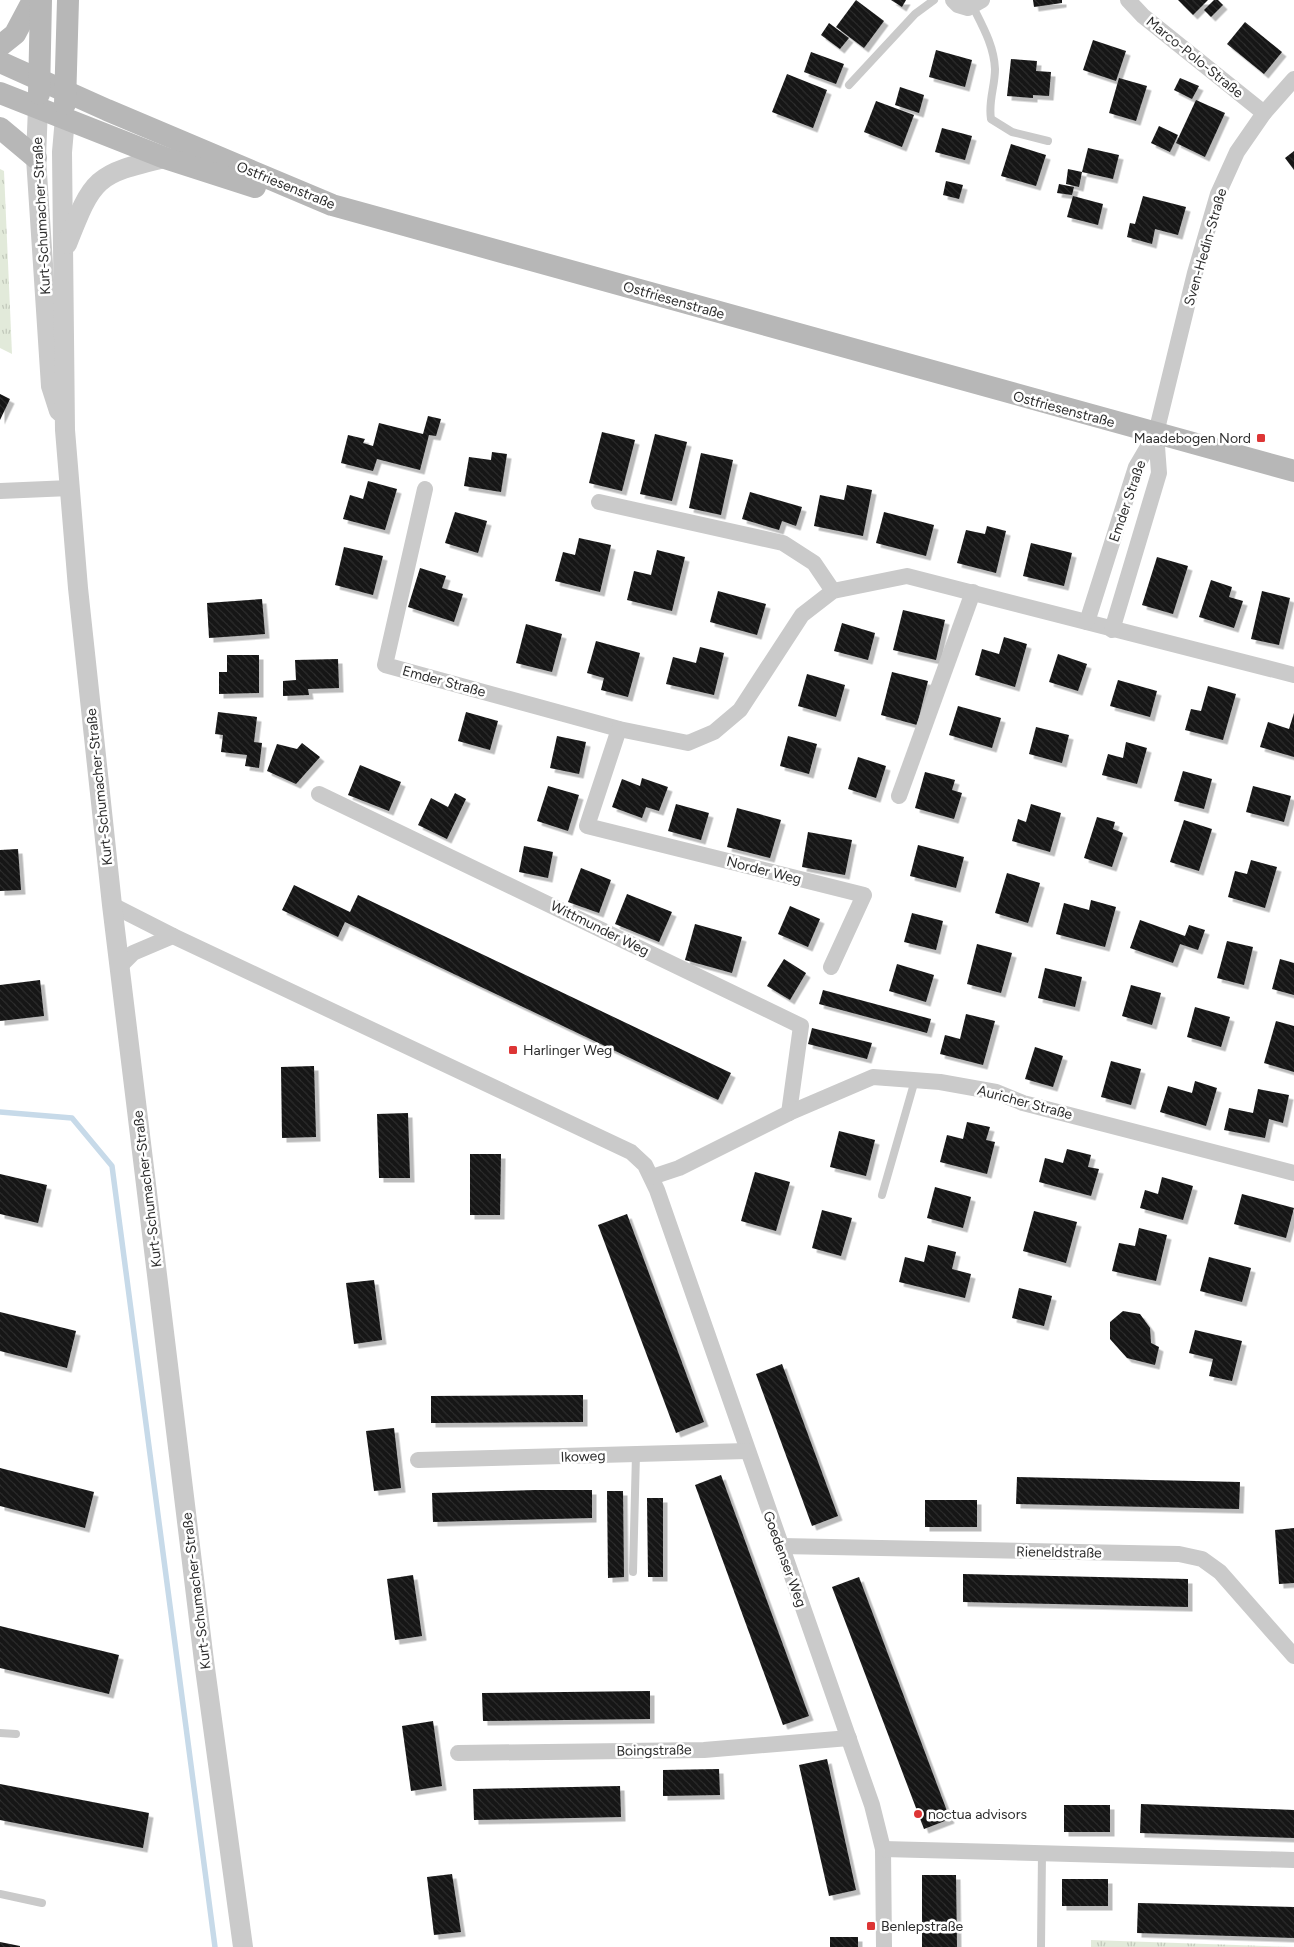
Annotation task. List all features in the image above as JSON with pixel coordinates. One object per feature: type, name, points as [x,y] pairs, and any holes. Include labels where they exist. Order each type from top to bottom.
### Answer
[{"type":"main road","points":[[0,46],[15,34],[33,0]]},
{"type":"main road","name":"Kurt-Schumacher-Straße","points":[[38,107],[41,0]]},
{"type":"main road","name":"Kurt-Schumacher-Straße","points":[[65,118],[68,0]]},
{"type":"main road","name":"Ostfriesenstraße","points":[[0,62],[332,205],[1294,471]]},
{"type":"main road","points":[[0,93],[165,158],[264,190],[332,205]]},
{"type":"main road","points":[[0,128],[36,158]]},
{"type":"street","points":[[953,0],[962,7],[978,4]]},
{"type":"street","name":"Marco-Polo-Straße","points":[[1128,0],[1143,16],[1264,113]]},
{"type":"street","name":"Sven-Hedin-Straße","points":[[1156,433],[1195,273],[1218,194],[1238,152],[1264,113],[1294,79]]},
{"type":"street","name":"Kurt-Schumacher-Straße","points":[[38,107],[36,158],[50,386],[65,430]]},
{"type":"street","name":"Kurt-Schumacher-Straße","points":[[65,118],[62,152],[65,430],[70,488],[112,905],[204,1660],[243,1947]]},
{"type":"street","points":[[63,253],[84,202],[98,181],[113,172],[130,166],[165,158]]},
{"type":"street","name":"Emder Straße","points":[[1087,622],[1136,467],[1156,433]]},
{"type":"street","name":"Emder Straße","points":[[1112,630],[1159,473],[1156,433]]},
{"type":"street","points":[[0,491],[70,488]]},
{"type":"street","name":"Emder Straße","points":[[425,489],[385,665],[619,729],[688,743],[714,732],[740,710],[802,615],[833,591],[907,576],[1112,630],[1294,675]]},
{"type":"street","points":[[599,502],[782,543],[814,564],[833,591]]},
{"type":"street","points":[[899,796],[973,592]]},
{"type":"street","name":"Norder Weg","points":[[619,729],[588,826],[864,895],[831,967]]},
{"type":"street","name":"Wittmunder Weg","points":[[320,794],[801,1026],[789,1112]]},
{"type":"street","points":[[112,905],[173,936],[631,1152],[645,1165],[652,1177]]},
{"type":"street","points":[[120,966],[133,953],[173,936]]},
{"type":"street","name":"Auricher Straße","points":[[652,1177],[679,1168],[789,1112],[873,1077],[940,1082],[996,1092],[1023,1103],[1294,1173]]},
{"type":"street","name":"Goedenser Weg","points":[[652,1177],[872,1805],[883,1849],[884,1947]]},
{"type":"street","name":"Ikoweg","points":[[418,1460],[747,1451]]},
{"type":"street","name":"Rieneldstraße","points":[[781,1546],[1179,1554],[1202,1559],[1220,1572],[1294,1656]]},
{"type":"street","name":"Boingstraße","points":[[458,1753],[704,1750],[849,1738]]},
{"type":"street","points":[[883,1849],[1294,1860]]},
{"type":"lane","points":[[849,85],[914,14],[934,0]]},
{"type":"lane","points":[[978,4],[990,42],[995,70],[989,106],[991,119],[1012,132],[1048,141]]},
{"type":"lane","points":[[882,1195],[915,1080]]},
{"type":"lane","points":[[633,1572],[636,1454]]},
{"type":"lane","points":[[0,1733],[16,1734]]},
{"type":"lane","points":[[1041,1947],[1042,1853]]},
{"type":"lane","points":[[0,1894],[42,1903]]},
{"type":"green space","points":[[0,169],[4,171],[12,354],[0,348]]},
{"type":"green space","points":[[1091,1940],[1294,1947],[1091,1947]]},
{"type":"building","points":[[856,0],[884,21],[864,48],[836,27]]},
{"type":"building","points":[[891,0],[906,0],[902,7]]},
{"type":"building","points":[[1033,0],[1062,0],[1062,3],[1034,7]]},
{"type":"building","points":[[1178,0],[1208,0],[1193,15]]},
{"type":"building","points":[[1214,0],[1218,0],[1223,5],[1211,17],[1204,10]]},
{"type":"building","points":[[1245,22],[1282,52],[1264,74],[1227,44]]},
{"type":"building","points":[[829,23],[849,38],[840,49],[821,35]]},
{"type":"building","points":[[1093,40],[1126,51],[1116,81],[1083,70]]},
{"type":"building","points":[[936,50],[972,60],[965,87],[929,77]]},
{"type":"building","points":[[811,52],[844,64],[836,84],[804,72]]},
{"type":"building","points":[[1011,59],[1037,61],[1036,71],[1051,72],[1049,96],[1033,95],[1033,98],[1007,96]]},
{"type":"building","points":[[787,74],[827,90],[813,128],[772,112]]},
{"type":"building","points":[[1119,78],[1147,86],[1136,121],[1109,113]]},
{"type":"building","points":[[1180,78],[1199,86],[1192,99],[1174,90]]},
{"type":"building","points":[[900,87],[924,95],[919,113],[895,105]]},
{"type":"building","points":[[1196,100],[1225,113],[1205,157],[1176,143]]},
{"type":"building","points":[[876,101],[914,115],[902,147],[864,132]]},
{"type":"building","points":[[1159,126],[1178,135],[1170,152],[1151,143]]},
{"type":"building","points":[[942,128],[972,136],[965,160],[935,152]]},
{"type":"building","points":[[1011,144],[1046,155],[1036,186],[1001,176]]},
{"type":"building","points":[[1088,148],[1119,155],[1113,179],[1082,172]]},
{"type":"building","points":[[1294,151],[1294,170],[1285,158]]},
{"type":"building","points":[[1068,169],[1082,172],[1079,187],[1066,184]]},
{"type":"building","points":[[946,181],[963,185],[959,199],[943,195]]},
{"type":"building","points":[[1059,184],[1074,187],[1072,195],[1057,193]]},
{"type":"building","points":[[1073,196],[1103,204],[1098,225],[1067,217]]},
{"type":"building","points":[[1143,196],[1186,207],[1178,235],[1155,229],[1152,244],[1127,237],[1130,223],[1135,224]]},
{"type":"building","points":[[0,394],[10,399],[0,420]]},
{"type":"building","points":[[428,416],[441,419],[436,436],[429,435],[420,470],[377,459],[373,471],[341,463],[348,435],[365,439],[363,443],[373,446],[379,423],[423,434]]},
{"type":"building","points":[[602,432],[635,440],[622,491],[589,483]]},
{"type":"building","points":[[655,434],[687,442],[672,501],[640,494]]},
{"type":"building","points":[[492,452],[507,454],[501,492],[464,486],[469,457],[491,460]]},
{"type":"building","points":[[701,453],[733,460],[721,515],[689,508]]},
{"type":"building","points":[[368,481],[397,489],[385,530],[343,519],[350,495],[363,499]]},
{"type":"building","points":[[847,485],[872,490],[863,536],[814,526],[820,495],[844,500]]},
{"type":"building","points":[[750,492],[802,507],[796,526],[782,521],[779,530],[742,519]]},
{"type":"building","points":[[455,512],[487,521],[478,553],[445,543]]},
{"type":"building","points":[[884,512],[934,525],[926,556],[876,543]]},
{"type":"building","points":[[987,526],[1006,531],[996,573],[957,563],[966,530],[985,534]]},
{"type":"building","points":[[579,538],[611,545],[600,592],[555,581],[563,552],[575,555]]},
{"type":"building","points":[[1031,543],[1072,553],[1064,586],[1023,576]]},
{"type":"building","points":[[344,547],[383,556],[373,595],[335,585]]},
{"type":"building","points":[[657,550],[685,557],[672,611],[627,600],[634,571],[651,575]]},
{"type":"building","points":[[1157,557],[1188,566],[1173,614],[1142,605]]},
{"type":"building","points":[[420,568],[446,576],[442,588],[463,594],[454,622],[408,607]]},
{"type":"building","points":[[1211,580],[1232,587],[1229,597],[1243,601],[1234,628],[1199,617]]},
{"type":"building","points":[[718,591],[766,604],[757,635],[710,622]]},
{"type":"building","points":[[1262,591],[1290,598],[1279,645],[1251,639]]},
{"type":"building","points":[[262,599],[265,634],[209,638],[207,603]]},
{"type":"building","points":[[903,610],[945,620],[936,660],[893,650]]},
{"type":"building","points":[[842,623],[875,633],[868,660],[834,651]]},
{"type":"building","points":[[526,624],[562,634],[552,672],[516,663]]},
{"type":"building","points":[[1004,637],[1027,644],[1015,687],[975,675],[982,649],[999,654]]},
{"type":"building","points":[[596,641],[640,653],[628,697],[601,690],[604,678],[587,673]]},
{"type":"building","points":[[700,647],[724,653],[714,695],[666,684],[673,657],[696,663]]},
{"type":"building","points":[[1058,654],[1087,664],[1078,691],[1049,682]]},
{"type":"building","points":[[227,655],[259,655],[259,693],[219,694],[219,672],[227,672]]},
{"type":"building","points":[[338,659],[339,688],[308,689],[309,695],[283,696],[283,681],[296,680],[295,660]]},
{"type":"building","points":[[892,672],[928,681],[917,725],[881,715]]},
{"type":"building","points":[[807,674],[845,685],[836,717],[798,706]]},
{"type":"building","points":[[1118,680],[1157,691],[1150,717],[1110,706]]},
{"type":"building","points":[[1208,686],[1236,694],[1223,740],[1185,730],[1191,709],[1201,711]]},
{"type":"building","points":[[958,706],[1001,718],[992,748],[949,735]]},
{"type":"building","points":[[218,712],[257,717],[254,742],[262,743],[259,768],[245,766],[247,755],[221,752],[223,735],[215,734]]},
{"type":"building","points":[[466,712],[498,721],[490,750],[458,741]]},
{"type":"building","points":[[1294,713],[1294,757],[1260,747],[1268,722],[1289,729]]},
{"type":"building","points":[[1036,727],[1069,735],[1062,763],[1029,754]]},
{"type":"building","points":[[557,736],[586,742],[579,774],[550,768]]},
{"type":"building","points":[[788,736],[817,744],[809,774],[780,766]]},
{"type":"building","points":[[1126,742],[1147,748],[1137,784],[1102,775],[1108,754],[1123,758]]},
{"type":"building","points":[[302,743],[320,757],[296,784],[267,771],[277,744],[297,749]]},
{"type":"building","points":[[858,757],[886,766],[876,798],[848,789]]},
{"type":"building","points":[[360,765],[401,782],[389,811],[348,795]]},
{"type":"building","points":[[1183,771],[1212,779],[1204,809],[1174,801]]},
{"type":"building","points":[[925,772],[955,780],[952,790],[962,793],[954,819],[915,808]]},
{"type":"building","points":[[642,778],[668,787],[659,811],[646,807],[642,818],[612,807],[622,779],[640,786]]},
{"type":"building","points":[[548,786],[579,795],[568,831],[537,821]]},
{"type":"building","points":[[1253,786],[1291,796],[1284,822],[1246,812]]},
{"type":"building","points":[[455,793],[466,799],[447,839],[418,825],[431,798],[448,807]]},
{"type":"building","points":[[676,804],[709,813],[701,840],[668,831]]},
{"type":"building","points":[[1031,804],[1061,813],[1050,852],[1012,841],[1018,819],[1026,822]]},
{"type":"building","points":[[737,808],[781,820],[770,858],[727,847]]},
{"type":"building","points":[[1097,817],[1115,822],[1113,829],[1123,833],[1112,867],[1084,858]]},
{"type":"building","points":[[1184,820],[1212,829],[1199,871],[1170,862]]},
{"type":"building","points":[[808,832],[852,840],[845,875],[802,867]]},
{"type":"building","points":[[918,845],[964,857],[956,888],[910,876]]},
{"type":"building","points":[[524,846],[553,852],[548,878],[519,872]]},
{"type":"building","points":[[18,849],[21,890],[0,891],[0,850]]},
{"type":"building","points":[[1251,860],[1277,867],[1265,908],[1228,897],[1235,871],[1247,874]]},
{"type":"building","points":[[581,868],[611,880],[599,913],[568,902]]},
{"type":"building","points":[[1007,873],[1040,883],[1028,923],[995,913]]},
{"type":"building","points":[[294,885],[350,912],[358,895],[731,1073],[718,1100],[345,922],[338,937],[282,910]]},
{"type":"building","points":[[627,894],[672,912],[659,942],[615,924]]},
{"type":"building","points":[[1091,900],[1116,907],[1105,947],[1056,934],[1064,903],[1089,910]]},
{"type":"building","points":[[790,906],[820,919],[808,947],[778,934]]},
{"type":"building","points":[[912,913],[943,921],[936,950],[904,942]]},
{"type":"building","points":[[1140,920],[1185,936],[1189,925],[1205,930],[1198,950],[1180,944],[1173,963],[1130,948]]},
{"type":"building","points":[[695,924],[742,937],[732,973],[685,960]]},
{"type":"building","points":[[1227,941],[1253,947],[1244,985],[1217,978]]},
{"type":"building","points":[[977,944],[1012,953],[1001,993],[967,984]]},
{"type":"building","points":[[784,959],[806,973],[790,1000],[767,986]]},
{"type":"building","points":[[1280,959],[1294,963],[1294,995],[1272,989]]},
{"type":"building","points":[[897,964],[934,975],[926,1002],[889,991]]},
{"type":"building","points":[[1045,968],[1082,977],[1075,1007],[1038,998]]},
{"type":"building","points":[[40,980],[44,1016],[0,1021],[0,985]]},
{"type":"building","points":[[1131,985],[1161,993],[1152,1025],[1122,1016]]},
{"type":"building","points":[[823,990],[931,1019],[927,1033],[819,1004]]},
{"type":"building","points":[[1195,1007],[1230,1017],[1221,1047],[1187,1037]]},
{"type":"building","points":[[966,1014],[995,1021],[983,1065],[940,1054],[945,1035],[960,1039]]},
{"type":"building","points":[[1276,1021],[1294,1026],[1294,1072],[1264,1063]]},
{"type":"building","points":[[812,1028],[872,1043],[867,1059],[808,1044]]},
{"type":"building","points":[[1035,1047],[1063,1056],[1053,1087],[1025,1079]]},
{"type":"building","points":[[1111,1061],[1141,1069],[1131,1105],[1101,1097]]},
{"type":"building","points":[[314,1066],[316,1137],[282,1138],[281,1067]]},
{"type":"building","points":[[1195,1081],[1217,1088],[1206,1126],[1160,1112],[1168,1086],[1192,1093]]},
{"type":"building","points":[[1258,1089],[1289,1095],[1283,1123],[1269,1119],[1265,1138],[1224,1130],[1229,1108],[1253,1113]]},
{"type":"building","points":[[408,1113],[410,1178],[379,1178],[377,1114]]},
{"type":"building","points":[[967,1122],[990,1127],[986,1140],[995,1142],[987,1174],[940,1162],[947,1135],[963,1139]]},
{"type":"building","points":[[839,1131],[875,1140],[866,1176],[830,1167]]},
{"type":"building","points":[[1067,1149],[1091,1155],[1088,1167],[1099,1169],[1091,1196],[1039,1182],[1045,1158],[1063,1163]]},
{"type":"building","points":[[470,1154],[501,1154],[500,1215],[470,1215]]},
{"type":"building","points":[[755,1172],[790,1182],[776,1231],[741,1221]]},
{"type":"building","points":[[0,1174],[47,1185],[38,1223],[0,1214]]},
{"type":"building","points":[[1162,1177],[1193,1186],[1183,1220],[1140,1208],[1145,1190],[1158,1194]]},
{"type":"building","points":[[935,1187],[971,1197],[963,1228],[927,1218]]},
{"type":"building","points":[[1242,1194],[1294,1208],[1286,1238],[1234,1224]]},
{"type":"building","points":[[822,1210],[852,1218],[841,1256],[812,1248]]},
{"type":"building","points":[[1034,1211],[1077,1222],[1066,1263],[1023,1251]]},
{"type":"building","points":[[627,1214],[704,1422],[676,1433],[598,1225]]},
{"type":"building","points":[[1139,1228],[1167,1235],[1156,1281],[1112,1271],[1119,1243],[1135,1246]]},
{"type":"building","points":[[928,1245],[956,1252],[952,1269],[971,1274],[965,1298],[899,1282],[905,1257],[924,1262]]},
{"type":"building","points":[[1209,1257],[1251,1268],[1242,1302],[1200,1291]]},
{"type":"building","points":[[374,1280],[382,1340],[354,1344],[346,1283]]},
{"type":"building","points":[[1019,1288],[1052,1296],[1044,1326],[1012,1318]]},
{"type":"building","points":[[1123,1311],[1140,1314],[1150,1328],[1151,1343],[1159,1347],[1155,1365],[1127,1358],[1110,1339],[1110,1322]]},
{"type":"building","points":[[0,1312],[76,1331],[67,1368],[0,1351]]},
{"type":"building","points":[[1195,1330],[1242,1341],[1232,1381],[1209,1376],[1213,1359],[1189,1353]]},
{"type":"building","points":[[782,1364],[838,1516],[812,1526],[756,1374]]},
{"type":"building","points":[[583,1395],[583,1422],[431,1423],[431,1396]]},
{"type":"building","points":[[394,1428],[401,1488],[374,1491],[366,1431]]},
{"type":"building","points":[[0,1468],[94,1492],[85,1528],[0,1506]]},
{"type":"building","points":[[721,1475],[809,1716],[783,1725],[695,1485]]},
{"type":"building","points":[[1017,1477],[1240,1482],[1239,1509],[1016,1504]]},
{"type":"building","points":[[592,1490],[592,1518],[433,1522],[432,1493]]},
{"type":"building","points":[[607,1491],[623,1491],[624,1577],[608,1578]]},
{"type":"building","points":[[647,1498],[663,1498],[663,1577],[648,1577]]},
{"type":"building","points":[[925,1500],[977,1500],[977,1527],[925,1527]]},
{"type":"building","points":[[1294,1528],[1294,1583],[1279,1584],[1275,1530]]},
{"type":"building","points":[[963,1574],[1188,1579],[1188,1607],[963,1602]]},
{"type":"building","points":[[413,1575],[422,1636],[395,1640],[387,1579]]},
{"type":"building","points":[[859,1577],[950,1819],[924,1829],[832,1587]]},
{"type":"building","points":[[0,1626],[119,1655],[109,1694],[0,1668]]},
{"type":"building","points":[[650,1691],[650,1719],[483,1721],[482,1693]]},
{"type":"building","points":[[433,1721],[442,1786],[411,1791],[402,1726]]},
{"type":"building","points":[[827,1759],[856,1890],[829,1896],[799,1765]]},
{"type":"building","points":[[719,1769],[720,1795],[663,1796],[663,1770]]},
{"type":"building","points":[[0,1784],[149,1813],[143,1848],[0,1820]]},
{"type":"building","points":[[620,1786],[621,1817],[474,1820],[473,1789]]},
{"type":"building","points":[[1141,1804],[1294,1810],[1294,1838],[1140,1833]]},
{"type":"building","points":[[1064,1805],[1110,1805],[1110,1832],[1064,1832]]},
{"type":"building","points":[[452,1874],[461,1932],[434,1935],[427,1877]]},
{"type":"building","points":[[922,1875],[956,1875],[957,1947],[922,1947]]},
{"type":"building","points":[[1062,1879],[1108,1879],[1108,1906],[1062,1906]]},
{"type":"building","points":[[1138,1903],[1294,1907],[1294,1938],[1137,1933]]},
{"type":"building","points":[[830,1937],[858,1937],[858,1947],[830,1947]]},
{"type":"building","points":[[0,1942],[20,1946],[20,1947],[0,1947]]},
{"type":"waterway","points":[[0,1112],[72,1118],[112,1166],[215,1947]]},
{"type":"place","name":"Maadebogen Nord","points":[[1261,438]]},
{"type":"place","name":"Harlinger Weg","points":[[513,1050]]},
{"type":"place","name":"noctua advisors","points":[[918,1814]]},
{"type":"place","name":"Benlepstraße","points":[[871,1926]]}]
